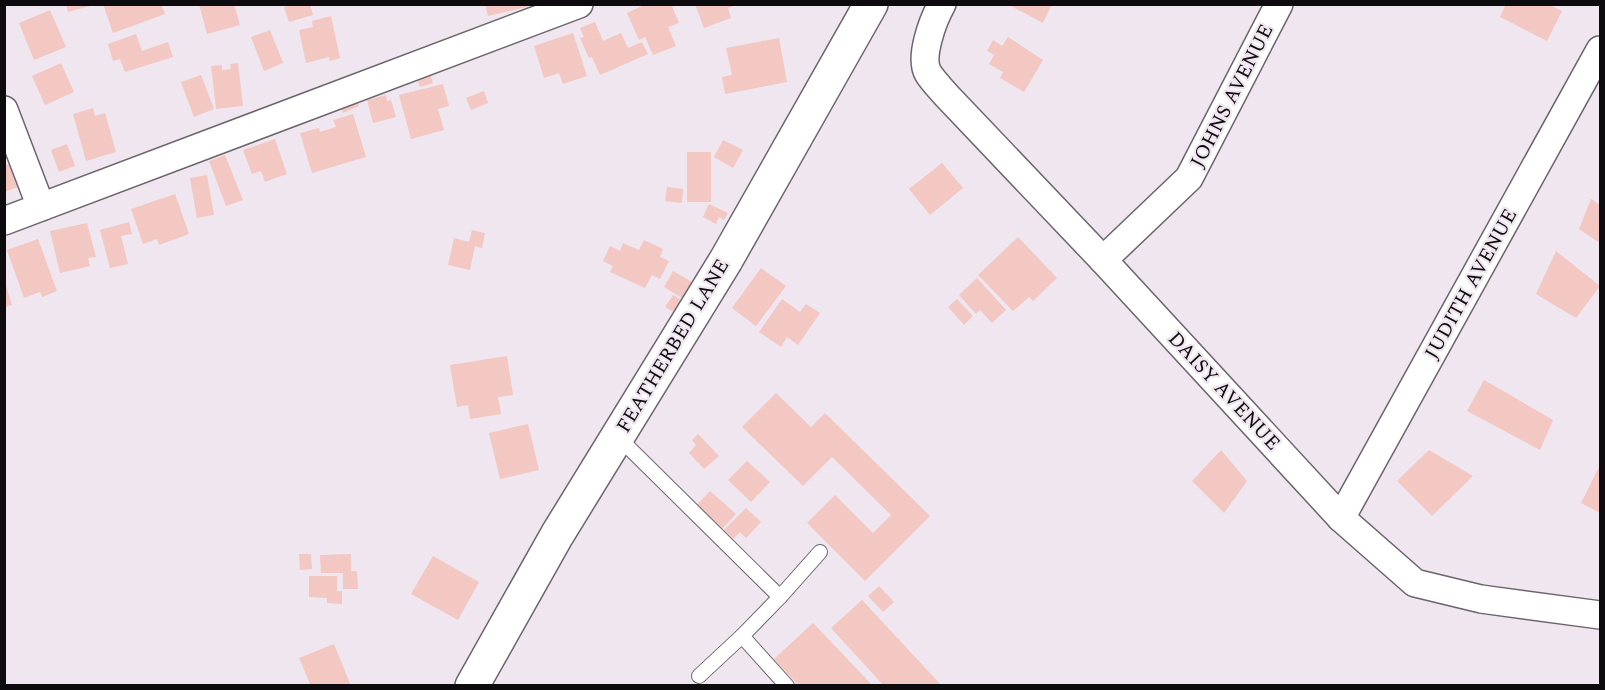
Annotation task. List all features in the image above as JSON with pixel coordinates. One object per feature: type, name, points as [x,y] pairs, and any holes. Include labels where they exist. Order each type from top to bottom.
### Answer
[{"type":"main road","name":"FEATHERBED LANE","points":[[472,686],[557,535],[726,260],[872,4]]},
{"type":"street","points":[[4,221],[579,4]]},
{"type":"street","name":"DAISY AVENUE","points":[[942,4],[935,17],[926,49],[927,71],[946,96],[1103,260],[1341,518],[1415,583],[1481,599],[1600,615]]},
{"type":"street","name":"JOHNS AVENUE","points":[[1103,260],[1189,178],[1279,4]]},
{"type":"street","name":"JUDITH AVENUE","points":[[1341,518],[1600,50]]},
{"type":"street","points":[[4,110],[41,207]]},
{"type":"lane","points":[[618,437],[780,597]]},
{"type":"lane","points":[[699,676],[742,636],[820,552]]},
{"type":"lane","points":[[742,636],[787,686]]},
{"type":"building","points":[[66,4],[89,4],[90,6],[68,12]]},
{"type":"building","points":[[103,4],[161,4],[165,14],[113,33]]},
{"type":"building","points":[[199,4],[234,4],[240,25],[207,34]]},
{"type":"building","points":[[294,4],[310,4],[313,15],[289,22],[284,7]]},
{"type":"building","points":[[485,4],[534,4],[534,5],[488,16]]},
{"type":"building","points":[[646,4],[671,4],[679,23],[668,27],[676,46],[653,55],[645,37],[639,40],[627,13]]},
{"type":"building","points":[[695,4],[737,5],[728,8],[731,18],[704,28]]},
{"type":"building","points":[[1007,4],[1052,4],[1043,23]]},
{"type":"building","points":[[1506,4],[1548,4],[1562,11],[1547,41],[1500,17]]},
{"type":"building","points":[[50,10],[66,47],[34,60],[19,23]]},
{"type":"building","points":[[331,16],[340,58],[330,61],[329,57],[306,63],[299,30],[313,27],[312,21]]},
{"type":"building","points":[[595,22],[603,41],[621,33],[628,48],[642,42],[648,54],[600,75],[580,38],[584,37],[580,28]]},
{"type":"building","points":[[270,30],[283,63],[264,71],[251,37]]},
{"type":"building","points":[[573,33],[587,76],[563,84],[559,73],[544,78],[534,46]]},
{"type":"building","points":[[136,34],[142,51],[168,42],[173,57],[125,72],[120,59],[113,61],[108,44]]},
{"type":"building","points":[[1008,37],[1043,60],[1024,92],[1000,78],[1003,72],[989,64],[994,55],[987,51],[993,40],[1002,46]]},
{"type":"building","points":[[779,38],[787,82],[725,94],[722,77],[732,75],[726,48]]},
{"type":"building","points":[[61,63],[74,92],[45,105],[32,76]]},
{"type":"building","points":[[238,63],[243,106],[216,109],[211,66],[222,65],[222,70],[231,69],[230,64]]},
{"type":"building","points":[[429,70],[433,83],[420,87],[416,74]]},
{"type":"building","points":[[201,75],[214,109],[194,117],[181,82]]},
{"type":"building","points":[[443,84],[449,106],[438,109],[444,130],[411,139],[399,95]]},
{"type":"building","points":[[484,91],[488,103],[471,110],[466,98]]},
{"type":"building","points":[[355,95],[359,106],[343,113],[338,102]]},
{"type":"building","points":[[386,95],[387,101],[391,100],[396,117],[373,123],[367,100]]},
{"type":"building","points":[[93,108],[95,116],[105,113],[116,152],[86,161],[73,114]]},
{"type":"building","points":[[353,114],[366,157],[312,173],[300,133],[319,128],[320,132],[336,127],[333,120]]},
{"type":"building","points":[[275,139],[287,174],[265,182],[261,171],[252,174],[243,150]]},
{"type":"building","points":[[723,140],[743,150],[733,168],[714,157]]},
{"type":"building","points":[[67,144],[75,166],[59,172],[51,150]]},
{"type":"building","points":[[687,152],[711,152],[711,202],[687,202]]},
{"type":"building","points":[[225,155],[243,200],[226,206],[209,161]]},
{"type":"building","points":[[12,163],[21,186],[4,192],[4,166]]},
{"type":"building","points":[[942,163],[963,188],[930,215],[909,189]]},
{"type":"building","points":[[207,175],[214,215],[197,218],[190,178]]},
{"type":"building","points":[[667,187],[683,189],[682,203],[665,201]]},
{"type":"building","points":[[175,194],[189,234],[159,245],[157,239],[143,244],[131,209]]},
{"type":"building","points":[[1591,199],[1600,205],[1600,243],[1579,229]]},
{"type":"building","points":[[709,204],[728,213],[724,220],[719,217],[716,224],[703,217]]},
{"type":"building","points":[[129,222],[132,234],[121,236],[128,264],[110,268],[100,230]]},
{"type":"building","points":[[87,223],[96,257],[88,258],[90,266],[60,273],[50,231]]},
{"type":"building","points":[[472,230],[485,233],[482,248],[475,246],[470,270],[448,265],[454,238],[469,242]]},
{"type":"building","points":[[1018,237],[1057,278],[1033,301],[1029,297],[1013,311],[978,275]]},
{"type":"building","points":[[38,239],[57,291],[42,297],[40,292],[24,298],[7,250]]},
{"type":"building","points":[[644,240],[663,249],[660,257],[669,261],[660,279],[652,275],[645,288],[610,272],[613,266],[603,261],[610,246],[620,251],[623,243],[639,250]]},
{"type":"building","points":[[1556,251],[1600,286],[1576,318],[1536,294]]},
{"type":"building","points":[[761,268],[786,286],[756,326],[732,308]]},
{"type":"building","points":[[673,271],[692,282],[682,298],[664,287]]},
{"type":"building","points":[[977,278],[1006,310],[992,323],[980,310],[976,314],[959,295]]},
{"type":"building","points":[[5,282],[12,305],[5,307]]},
{"type":"building","points":[[673,295],[681,300],[674,312],[665,307]]},
{"type":"building","points":[[782,299],[800,312],[806,304],[820,313],[798,345],[787,337],[781,347],[759,332]]},
{"type":"building","points":[[957,299],[973,316],[964,325],[948,307]]},
{"type":"building","points":[[507,356],[513,395],[498,397],[501,414],[470,419],[468,405],[457,407],[450,365]]},
{"type":"building","points":[[1484,380],[1553,420],[1540,450],[1467,411]]},
{"type":"building","points":[[776,393],[811,427],[825,413],[930,516],[865,581],[807,523],[835,495],[873,533],[891,515],[832,457],[803,486],[742,427]]},
{"type":"building","points":[[528,424],[539,470],[500,479],[489,433]]},
{"type":"building","points":[[698,434],[719,456],[704,469],[689,453],[696,445],[692,440]]},
{"type":"building","points":[[1221,450],[1247,481],[1224,513],[1192,481]]},
{"type":"building","points":[[1429,450],[1473,476],[1432,516],[1397,481]]},
{"type":"building","points":[[747,461],[770,482],[751,502],[728,480]]},
{"type":"building","points":[[1600,465],[1600,513],[1581,503]]},
{"type":"building","points":[[710,491],[736,514],[719,532],[693,509]]},
{"type":"building","points":[[746,508],[761,522],[746,538],[740,532],[733,539],[724,530]]},
{"type":"building","points":[[299,554],[311,554],[312,569],[300,570]]},
{"type":"building","points":[[351,554],[351,571],[357,571],[358,589],[343,589],[343,573],[321,573],[320,555]]},
{"type":"building","points":[[433,556],[479,582],[458,620],[411,594]]},
{"type":"building","points":[[309,576],[337,576],[337,591],[342,591],[342,604],[327,603],[327,598],[309,597]]},
{"type":"building","points":[[879,586],[894,602],[883,612],[868,596]]},
{"type":"building","points":[[862,600],[942,686],[884,686],[831,628]]},
{"type":"building","points":[[813,623],[873,686],[799,686],[774,659]]},
{"type":"building","points":[[334,644],[351,686],[311,686],[299,658]]}]
